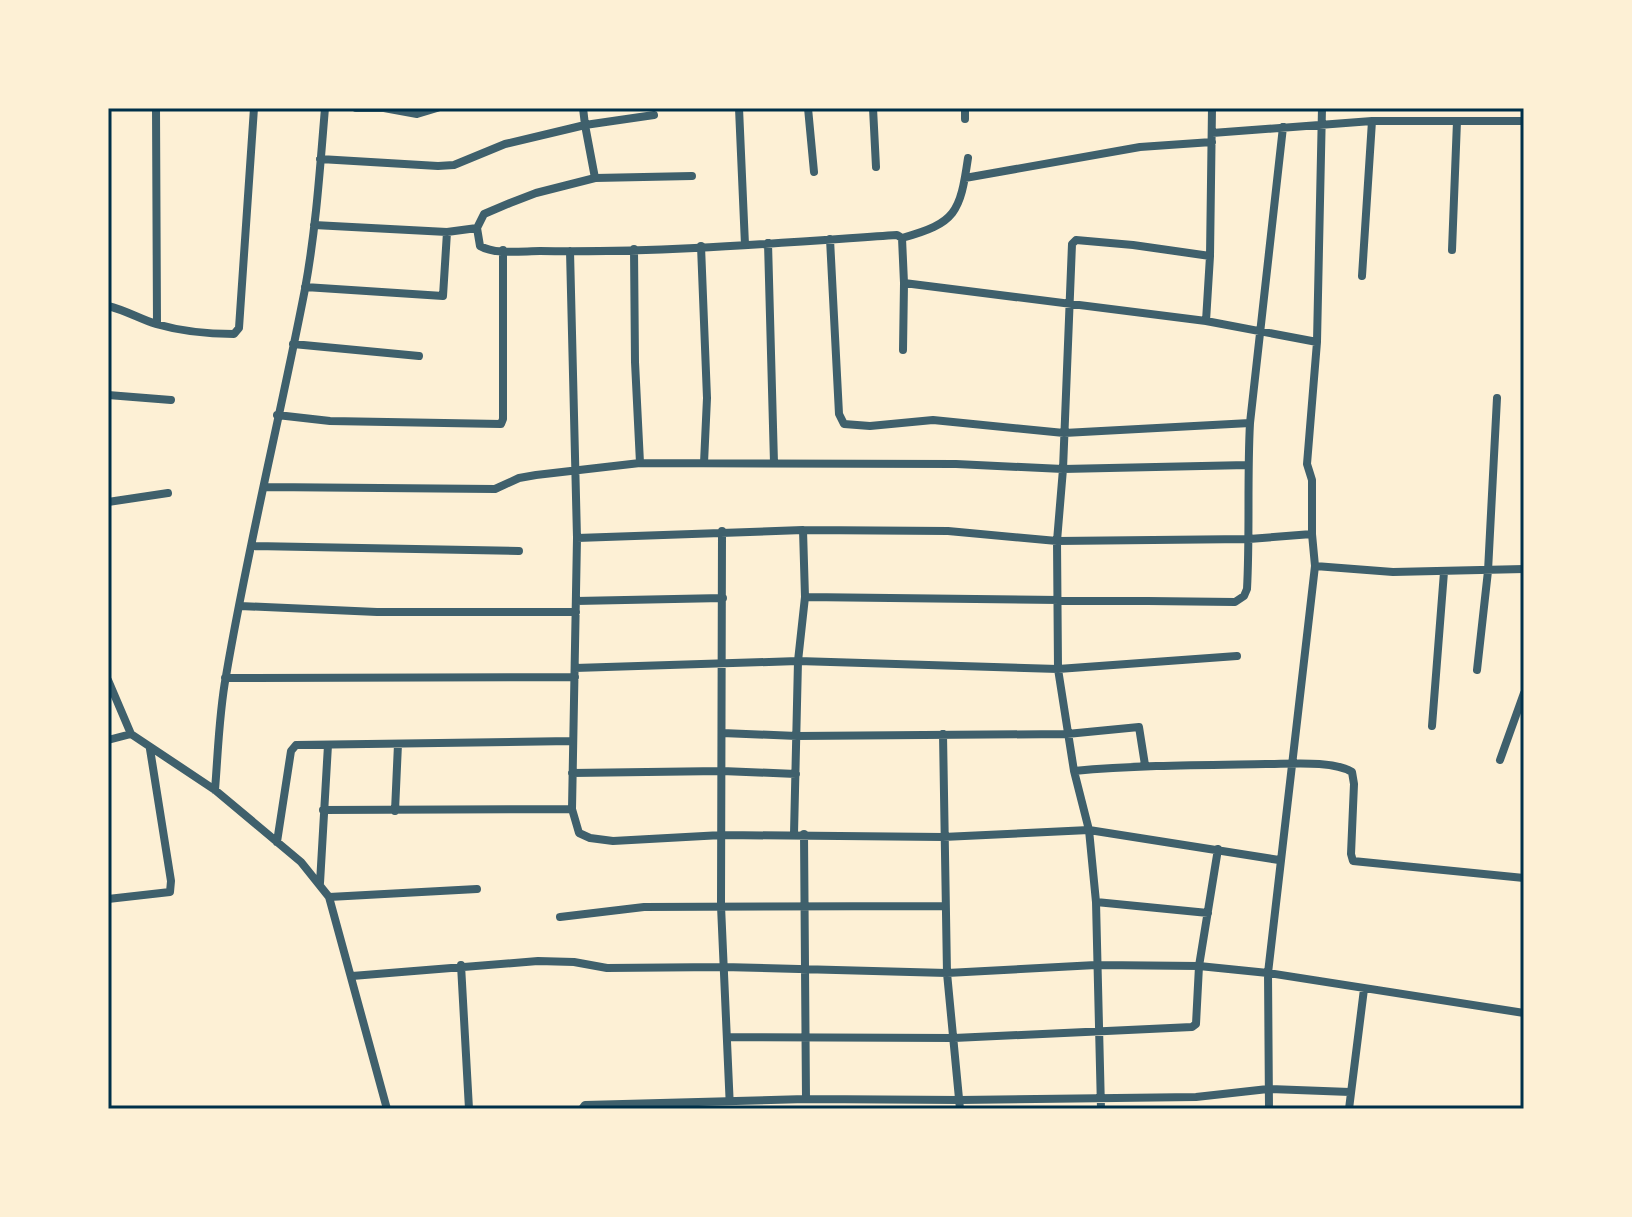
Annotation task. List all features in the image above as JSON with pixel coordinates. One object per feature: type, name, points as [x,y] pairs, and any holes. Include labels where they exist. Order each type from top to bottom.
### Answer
[{"type":"street","points":[[156,108],[157,324]]},
{"type":"street","points":[[108,306],[157,324],[217,334],[234,334],[239,328],[254,108]]},
{"type":"street","points":[[215,790],[225,678],[305,287],[325,108]]},
{"type":"street","points":[[356,108],[384,108],[417,114],[437,108]]},
{"type":"street","points":[[583,108],[595,178]]},
{"type":"street","points":[[739,108],[745,245]]},
{"type":"street","points":[[808,108],[814,172]]},
{"type":"street","points":[[873,108],[876,167]]},
{"type":"street","points":[[965,108],[965,119]]},
{"type":"street","points":[[1206,321],[1212,108]]},
{"type":"street","points":[[1269,1109],[1268,973],[1315,566],[1312,480],[1307,464],[1317,342],[1322,108]]},
{"type":"street","points":[[320,159],[454,165],[505,144],[585,125],[654,115]]},
{"type":"street","points":[[965,178],[1140,147],[1283,127],[1372,121],[1524,121]]},
{"type":"street","points":[[1362,276],[1372,121]]},
{"type":"street","points":[[1452,250],[1457,121]]},
{"type":"street","points":[[805,597],[1235,602],[1244,596],[1249,539],[1250,423],[1283,127]]},
{"type":"street","points":[[692,176],[595,178],[536,193],[484,214],[477,228],[480,246],[486,250],[570,251],[745,245],[897,235],[902,238],[933,229],[951,217],[965,178],[968,158]]},
{"type":"street","points":[[314,225],[447,232],[477,228]]},
{"type":"street","points":[[305,287],[443,296],[447,232]]},
{"type":"street","points":[[902,238],[903,350]]},
{"type":"street","points":[[830,239],[839,414],[844,424],[870,426],[933,420],[1064,433],[1250,423]]},
{"type":"street","points":[[1101,1109],[1096,902],[1089,830],[1074,771],[1058,669],[1057,541],[1072,244],[1076,240],[1210,256]]},
{"type":"street","points":[[768,243],[774,463]]},
{"type":"street","points":[[701,246],[707,398],[704,463]]},
{"type":"street","points":[[634,249],[640,463]]},
{"type":"street","points":[[277,415],[330,421],[501,424],[503,250]]},
{"type":"street","points":[[570,251],[577,538],[572,809],[579,833],[613,841],[799,834],[943,837],[1089,830],[1279,860]]},
{"type":"street","points":[[904,283],[1206,321],[1317,342]]},
{"type":"street","points":[[293,344],[419,356]]},
{"type":"street","points":[[108,395],[171,400]]},
{"type":"street","points":[[1477,670],[1488,571],[1497,398]]},
{"type":"street","points":[[265,487],[495,489],[519,478],[640,463],[956,464],[1063,469],[1248,465]]},
{"type":"street","points":[[108,502],[168,493]]},
{"type":"street","points":[[577,538],[803,530],[948,531],[1057,541],[1249,539],[1312,534]]},
{"type":"street","points":[[803,530],[805,597],[798,661],[796,774],[803,907],[806,1099]]},
{"type":"street","points":[[722,531],[721,906],[730,1104]]},
{"type":"street","points":[[252,546],[519,551]]},
{"type":"street","points":[[1315,566],[1393,572],[1524,569]]},
{"type":"street","points":[[1432,726],[1444,572]]},
{"type":"street","points":[[576,601],[723,598]]},
{"type":"street","points":[[240,606],[377,612],[576,612]]},
{"type":"street","points":[[225,678],[575,673],[798,661],[1058,669],[1237,656]]},
{"type":"street","points":[[108,680],[131,734],[215,790],[301,862],[320,883],[329,897],[387,1109]]},
{"type":"street","points":[[1500,760],[1524,693]]},
{"type":"street","points":[[722,733],[797,736],[1067,734],[1139,727],[1145,765]]},
{"type":"street","points":[[108,740],[131,734]]},
{"type":"street","points":[[943,734],[947,973],[960,1104]]},
{"type":"street","points":[[277,842],[292,747],[572,741]]},
{"type":"street","points":[[395,811],[398,744]]},
{"type":"street","points":[[320,883],[328,745]]},
{"type":"street","points":[[108,899],[170,892],[171,881],[150,749]]},
{"type":"street","points":[[1074,771],[1145,765],[1293,764],[1344,767],[1352,772],[1354,784],[1353,861],[1524,878]]},
{"type":"street","points":[[572,773],[722,771],[796,774]]},
{"type":"street","points":[[323,810],[572,809]]},
{"type":"street","points":[[727,1037],[954,1038],[1192,1027],[1196,1024],[1199,966],[1218,849]]},
{"type":"street","points":[[329,897],[477,889]]},
{"type":"street","points":[[1096,902],[1208,913]]},
{"type":"street","points":[[560,917],[644,907],[945,906]]},
{"type":"street","points":[[352,976],[538,961],[574,962],[607,968],[723,967],[947,973],[1096,965],[1199,966],[1268,973],[1524,1013]]},
{"type":"street","points":[[461,965],[469,1109]]},
{"type":"street","points":[[1349,1109],[1364,989]]},
{"type":"street","points":[[582,1109],[585,1105],[730,1104],[806,1099],[960,1104],[1196,1097],[1268,1089],[1350,1092]]}]
